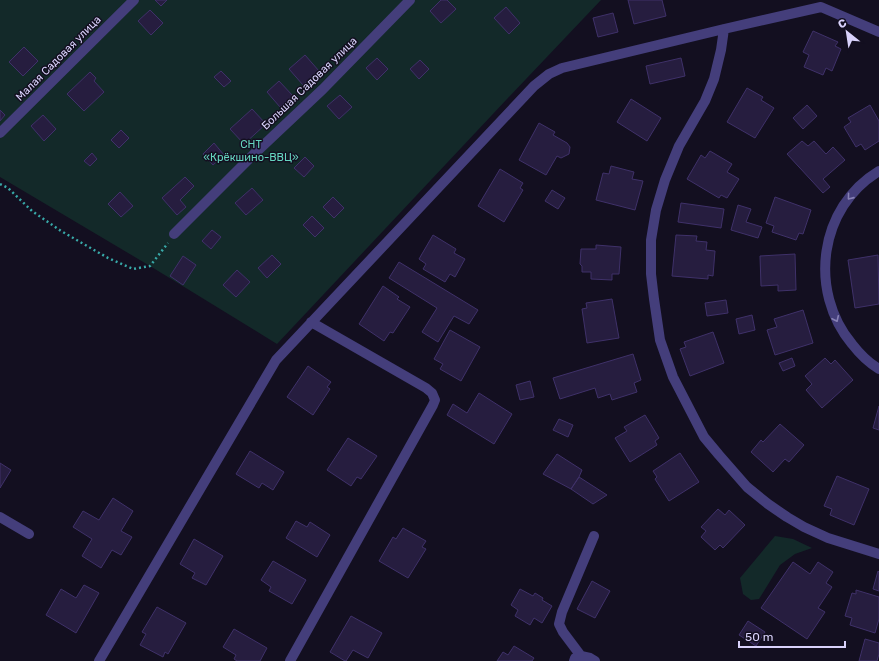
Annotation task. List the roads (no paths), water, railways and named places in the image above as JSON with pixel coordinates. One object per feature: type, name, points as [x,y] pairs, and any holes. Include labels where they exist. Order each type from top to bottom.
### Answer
[{"type":"street","name":"Малая Садовая улица","points":[[0,133],[134,0]]},
{"type":"street","name":"Большая Садовая улица","points":[[174,234],[253,155],[323,89],[410,0]]},
{"type":"street","points":[[99,661],[276,360],[534,86],[549,74],[562,68],[822,7],[879,32]]},
{"type":"street","points":[[724,29],[714,79],[705,101],[679,146],[665,180],[656,210],[651,240],[651,274],[660,340],[673,377],[704,437],[747,487],[804,527],[828,538],[879,554]]},
{"type":"street","points":[[879,171],[861,184],[848,200],[837,218],[829,236],[825,257],[825,277],[828,298],[834,317],[844,335],[859,353],[879,369]]},
{"type":"street","points":[[290,661],[435,400],[426,388],[311,322]]},
{"type":"street","points":[[0,517],[29,534]]},
{"type":"street","points":[[594,536],[562,612],[559,624],[578,658],[590,658],[595,661]]},
{"type":"park label","name":"СНТ «Крёкшино-ВВЦ»","points":[[251,150]]}]
